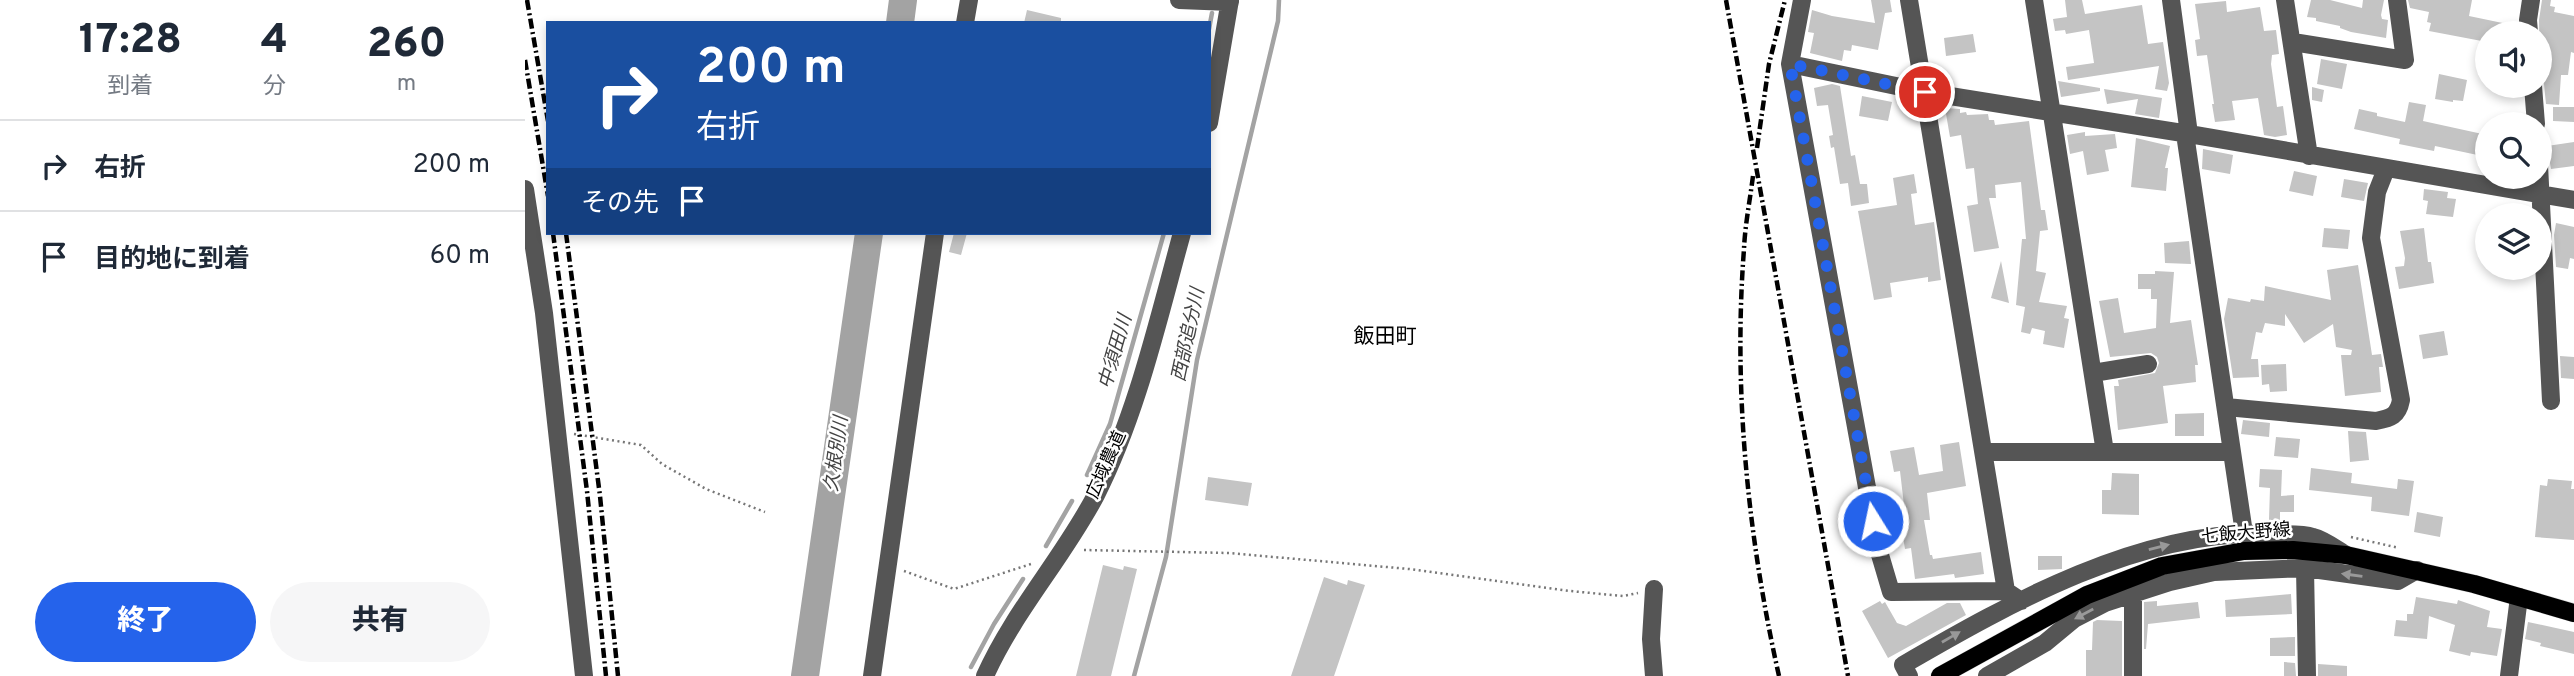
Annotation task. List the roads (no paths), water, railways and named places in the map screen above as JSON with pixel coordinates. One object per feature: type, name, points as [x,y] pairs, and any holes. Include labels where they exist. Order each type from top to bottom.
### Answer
[{"type":"main road","name":"七飯大野線","points":[[1940,676],[2087,595],[2162,566],[2244,551],[2293,550],[2346,555],[2417,570],[2574,613]]},
{"type":"street","points":[[966,21],[974,0]]},
{"type":"street","points":[[1179,0],[1230,1],[1211,111]]},
{"type":"street","points":[[1802,0],[1790,64],[1878,548],[1891,592],[2013,596]]},
{"type":"street","points":[[1909,0],[1984,452],[2013,596]]},
{"type":"street","points":[[2033,0],[2053,112],[2105,452]]},
{"type":"street","points":[[2171,0],[2187,134],[2244,533]]},
{"type":"street","points":[[2285,0],[2309,156]]},
{"type":"street","points":[[2293,42],[2405,60],[2397,0]]},
{"type":"street","points":[[2528,21],[2531,0]]},
{"type":"street","points":[[1790,64],[1925,92],[2574,200]]},
{"type":"street","points":[[2226,407],[2376,421],[2391,418],[2399,412],[2401,400],[2371,238],[2377,192],[2386,169]]},
{"type":"street","points":[[2541,189],[2551,401]]},
{"type":"street","points":[[525,190],[544,313],[584,676]]},
{"type":"street","points":[[872,676],[935,235]]},
{"type":"street","name":"広域農道","points":[[985,676],[1017,617],[1060,556],[1096,495],[1122,435],[1181,235]]},
{"type":"street","points":[[2093,373],[2148,364]]},
{"type":"street","points":[[1984,452],[2231,452]]},
{"type":"street","points":[[1909,676],[1903,665],[1979,621],[2013,596],[2136,553],[2182,541],[2244,533],[2313,536],[2346,555]]},
{"type":"street","points":[[1987,676],[2045,643],[2074,619],[2105,603],[2170,582],[2214,572],[2305,568],[2398,581],[2417,570]]},
{"type":"street","points":[[2305,568],[2307,676]]},
{"type":"street","points":[[1654,589],[1651,639],[1654,676]]},
{"type":"street","points":[[2133,595],[2133,676]]},
{"type":"street","points":[[2509,676],[2519,597]]},
{"type":"waterway","name":"久根別川","points":[[900,21],[903,0]]},
{"type":"waterway","name":"西部追分川","points":[[1134,676],[1166,557],[1197,360],[1278,21],[1279,0]]},
{"type":"waterway","name":"中須田川","points":[[1210,21],[1212,13]]},
{"type":"waterway","name":"久根別川","points":[[805,676],[869,235]]},
{"type":"waterway","name":"中須田川","points":[[1087,475],[1110,424],[1163,235]]},
{"type":"waterway","name":"中須田川","points":[[1046,546],[1072,501]]},
{"type":"waterway","name":"中須田川","points":[[971,667],[1023,579]]},
{"type":"railway","points":[[527,0],[546,109]]},
{"type":"railway","points":[[1726,0],[1848,676]]},
{"type":"railway","points":[[1757,148],[1769,64],[1785,0]]},
{"type":"railway","points":[[525,60],[546,184]]},
{"type":"railway","points":[[1753,176],[1745,231],[1741,302],[1742,410],[1751,518],[1779,676]]},
{"type":"railway","points":[[553,235],[587,491],[606,676]]},
{"type":"railway","points":[[566,235],[600,496],[618,676]]},
{"type":"district","name":"飯田町","points":[[1385,337]]}]
